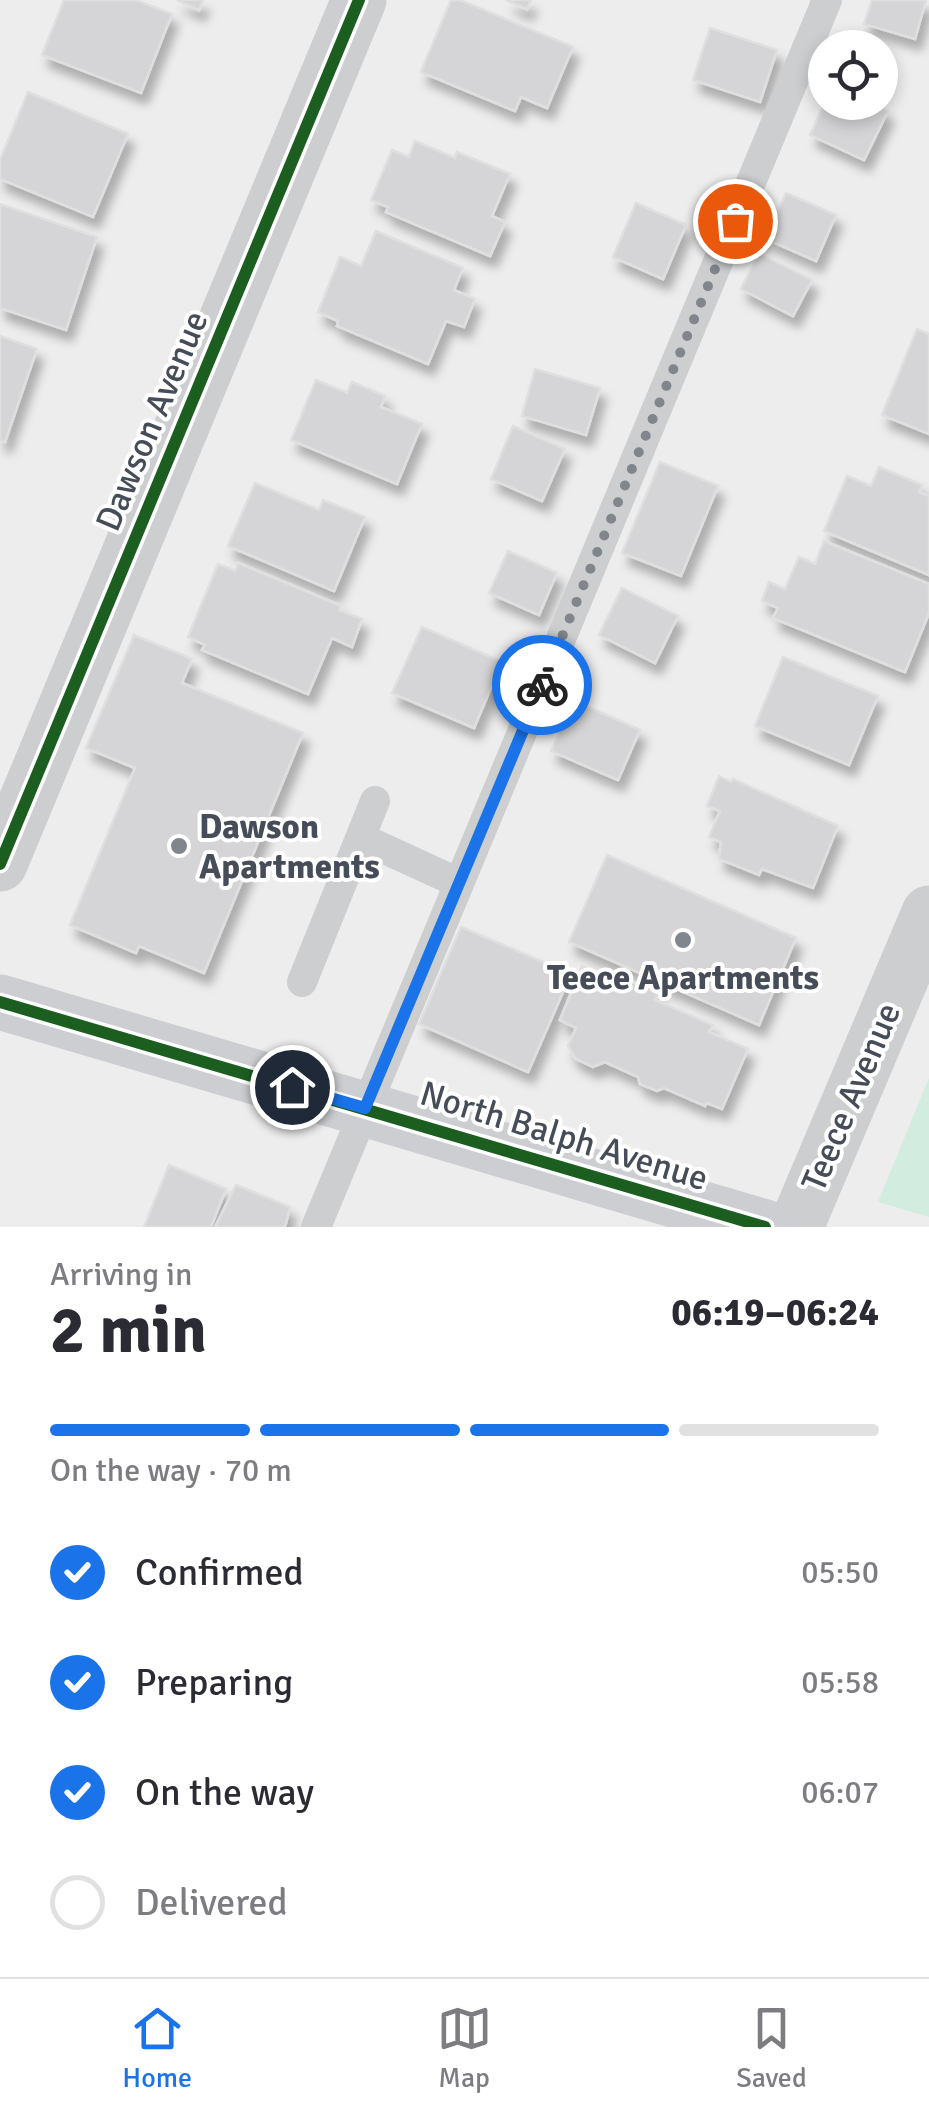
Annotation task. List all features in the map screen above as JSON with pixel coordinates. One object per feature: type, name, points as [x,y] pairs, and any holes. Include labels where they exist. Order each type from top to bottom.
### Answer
[{"type":"street","name":"Dawson Avenue","points":[[0,864],[359,0]]},
{"type":"street","name":"Teece Avenue","points":[[796,1227],[929,912]]},
{"type":"street","name":"North Balph Avenue","points":[[0,1002],[765,1227]]},
{"type":"lane","points":[[316,1227],[827,0]]},
{"type":"lane","points":[[302,982],[374,801]]},
{"type":"lane","points":[[361,838],[459,883]]},
{"type":"green space","points":[[929,1078],[929,1217],[878,1202]]},
{"type":"building","points":[[64,0],[136,0],[172,14],[141,93],[42,55]]},
{"type":"building","points":[[177,0],[203,0],[199,10]]},
{"type":"building","points":[[451,0],[460,0],[573,47],[547,108],[521,97],[515,111],[421,72]]},
{"type":"building","points":[[506,0],[531,0],[527,9]]},
{"type":"building","points":[[872,0],[926,0],[915,39],[898,34],[898,30],[864,24]]},
{"type":"building","points":[[710,28],[777,50],[760,102],[693,80]]},
{"type":"building","points":[[28,92],[128,134],[93,217],[0,179],[0,160]]},
{"type":"building","points":[[817,120],[884,120],[864,160],[810,135]]},
{"type":"building","points":[[415,141],[455,158],[457,152],[510,174],[492,216],[505,222],[490,256],[386,212],[388,207],[371,200],[392,150],[409,157]]},
{"type":"building","points":[[786,193],[836,215],[816,261],[766,239]]},
{"type":"building","points":[[636,203],[686,225],[663,279],[613,257]]},
{"type":"building","points":[[0,204],[97,237],[66,330],[0,308]]},
{"type":"building","points":[[376,231],[463,268],[454,290],[475,299],[464,327],[446,321],[428,364],[337,326],[338,321],[318,312],[340,257],[361,266]]},
{"type":"building","points":[[759,253],[812,280],[793,316],[741,289]]},
{"type":"building","points":[[917,329],[929,334],[929,434],[882,415]]},
{"type":"building","points":[[0,336],[37,349],[5,442],[0,440]]},
{"type":"building","points":[[535,369],[600,388],[586,435],[522,416]]},
{"type":"building","points":[[316,380],[347,393],[352,382],[385,396],[381,407],[422,424],[397,484],[291,440]]},
{"type":"building","points":[[513,426],[565,449],[542,501],[491,479]]},
{"type":"building","points":[[660,462],[718,486],[681,576],[622,553]]},
{"type":"building","points":[[879,467],[922,485],[919,492],[929,496],[929,575],[824,531],[847,476],[871,486]]},
{"type":"building","points":[[255,483],[319,510],[323,500],[365,517],[334,591],[228,546]]},
{"type":"building","points":[[824,541],[929,584],[929,613],[905,672],[773,618],[778,608],[762,601],[769,582],[785,589],[799,557],[815,564]]},
{"type":"building","points":[[508,551],[557,573],[539,615],[489,593]]},
{"type":"building","points":[[238,563],[341,606],[339,610],[362,619],[352,647],[332,638],[308,694],[202,650],[205,645],[188,637],[218,564],[235,571]]},
{"type":"building","points":[[622,588],[678,616],[655,663],[599,635]]},
{"type":"building","points":[[422,627],[502,662],[474,728],[392,693]]},
{"type":"building","name":"Dawson Apartments","points":[[134,635],[192,659],[182,683],[303,733],[204,973],[139,946],[136,953],[70,925],[135,768],[86,748]]},
{"type":"building","points":[[783,657],[878,696],[849,765],[755,726]]},
{"type":"building","points":[[573,700],[640,730],[618,780],[551,751]]},
{"type":"building","points":[[719,776],[838,826],[813,888],[762,869],[759,875],[719,859],[721,842],[709,837],[720,811],[707,806]]},
{"type":"building","name":"Teece Apartments","points":[[607,855],[796,938],[759,1025],[569,942]]},
{"type":"building","points":[[461,927],[571,974],[528,1072],[419,1024]]},
{"type":"building","points":[[582,966],[607,977],[610,972],[658,993],[655,1000],[713,1025],[709,1032],[748,1049],[722,1109],[664,1088],[657,1091],[605,1062],[593,1067],[576,1059],[568,1046],[576,1028],[560,1020]]},
{"type":"building","points":[[169,1165],[226,1189],[211,1227],[144,1227]]},
{"type":"building","points":[[236,1185],[290,1207],[285,1227],[215,1227]]},
{"type":"cycle path","points":[[0,864],[359,0]]},
{"type":"cycle path","points":[[0,1002],[765,1227]]},
{"type":"way so far","points":[[542,685],[735,221]]},
{"type":"place","name":"Dawson Apartments","points":[[179,846]]},
{"type":"place","name":"Teece Apartments","points":[[683,940]]},
{"type":"route","points":[[292,1087],[365,1108],[542,685]]}]
